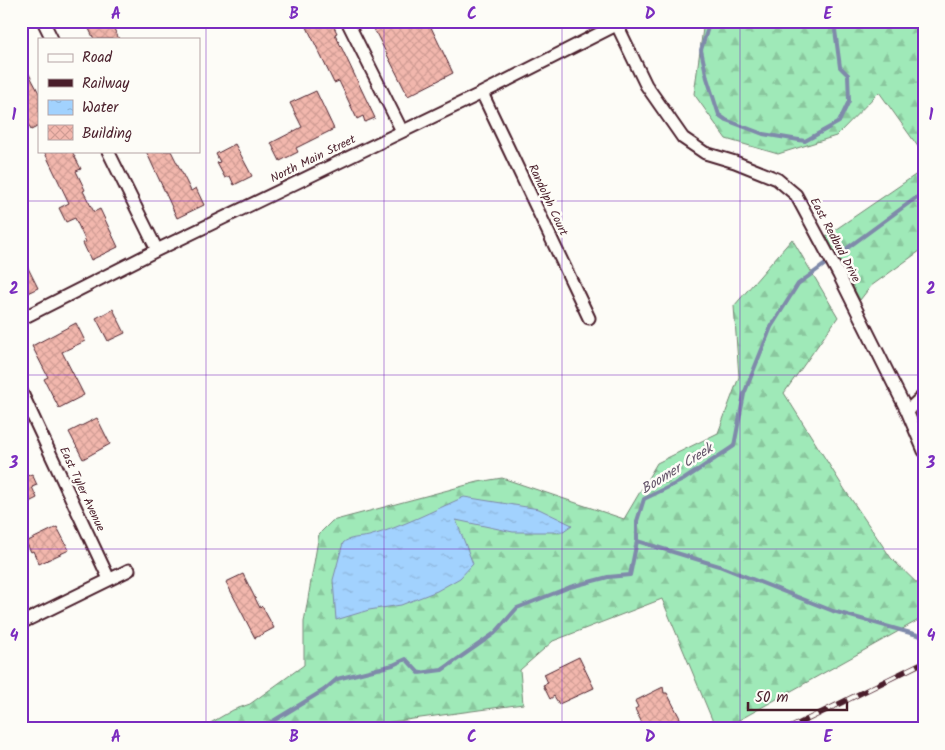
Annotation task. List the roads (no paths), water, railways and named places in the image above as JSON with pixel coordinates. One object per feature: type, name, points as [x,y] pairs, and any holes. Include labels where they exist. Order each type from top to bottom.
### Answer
[{"type":"street","points":[[43,21],[52,38]]},
{"type":"street","points":[[347,21],[402,131]]},
{"type":"street","name":"North Main Street","points":[[21,319],[157,250],[482,93],[621,23]]},
{"type":"street","name":"East Redbud Drive","points":[[621,23],[646,85],[683,138],[704,153],[735,162],[777,179],[796,195],[907,411],[924,451]]},
{"type":"street","name":"Randolph Court","points":[[482,93],[589,318]]},
{"type":"street","points":[[108,152],[157,250]]},
{"type":"street","name":"East Tyler Avenue","points":[[21,390],[109,579]]},
{"type":"street","points":[[907,411],[924,395]]},
{"type":"street","points":[[21,624],[129,570]]},
{"type":"water","points":[[464,497],[539,509],[572,525],[562,532],[513,532],[456,520],[473,564],[460,578],[437,591],[401,605],[369,610],[336,620],[333,580],[345,541],[393,528]]},
{"type":"waterway","name":"Boomer Creek","points":[[710,21],[701,50],[707,78],[719,115],[726,120],[763,134],[805,141],[839,122],[849,101],[848,75],[840,67],[835,30],[841,21]]},
{"type":"waterway","name":"Boomer Creek","points":[[260,729],[324,690],[337,679],[393,665],[406,659],[419,673],[442,670],[495,633],[517,608],[570,587],[608,577],[630,575],[637,541],[637,521],[644,499],[683,480],[734,446],[744,394],[771,327],[798,284],[924,192]]},
{"type":"waterway","points":[[637,541],[719,566],[833,611],[921,636],[924,634]]},
{"type":"railway","points":[[788,729],[924,662]]}]
